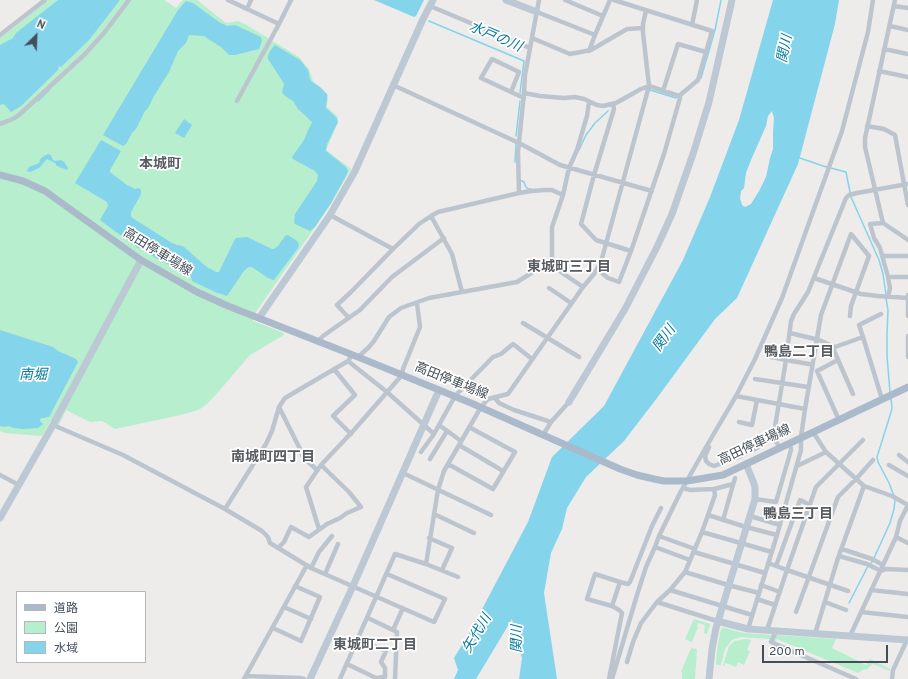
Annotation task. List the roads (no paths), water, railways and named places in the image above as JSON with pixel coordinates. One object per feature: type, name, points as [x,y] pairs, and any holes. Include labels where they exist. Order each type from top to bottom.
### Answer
[{"type":"main road","name":"高田停車場線","points":[[0,175],[23,181],[45,191],[141,260],[197,292],[353,357],[455,396],[629,472],[654,479],[684,484],[723,475],[908,387]]},
{"type":"street","points":[[0,35],[45,0]]},
{"type":"street","points":[[0,124],[19,115],[85,54],[104,33],[129,0]]},
{"type":"street","points":[[228,0],[279,24]]},
{"type":"street","points":[[247,9],[251,0]]},
{"type":"street","points":[[237,102],[291,0]]},
{"type":"street","points":[[506,0],[594,35]]},
{"type":"street","points":[[518,193],[519,142],[525,75],[539,0]]},
{"type":"street","points":[[565,0],[603,16]]},
{"type":"street","points":[[589,51],[594,35],[610,0]]},
{"type":"street","points":[[597,269],[608,278],[619,282],[652,191],[680,98],[679,96],[698,80],[712,31],[614,0]]},
{"type":"street","points":[[692,25],[697,0]]},
{"type":"street","points":[[545,436],[551,422],[569,402],[624,309],[657,247],[672,214],[693,154],[708,102],[732,0]]},
{"type":"street","points":[[612,679],[646,567],[659,536],[684,484],[736,396],[782,298],[842,131],[868,32],[873,0]]},
{"type":"street","points":[[883,223],[865,147],[865,138],[895,0]]},
{"type":"street","points":[[260,318],[330,215],[355,171],[431,3],[530,48]]},
{"type":"street","points":[[894,6],[908,8]]},
{"type":"street","points":[[426,564],[429,538],[438,490],[444,471],[469,427],[481,407],[488,399],[508,394],[571,303],[602,262],[649,86],[643,28],[646,11]]},
{"type":"street","points":[[890,26],[908,30]]},
{"type":"street","points":[[532,38],[570,54],[589,51],[627,29],[643,28]]},
{"type":"street","points":[[663,91],[678,44],[706,52]]},
{"type":"street","points":[[884,49],[908,54]]},
{"type":"street","points":[[511,92],[519,72],[492,59],[482,78],[511,92],[524,98]]},
{"type":"street","points":[[879,71],[908,77]]},
{"type":"street","points":[[393,85],[519,142],[560,165],[652,191]]},
{"type":"street","points":[[524,92],[540,96],[564,98],[575,97],[600,106],[613,104],[649,86],[679,96]]},
{"type":"street","points":[[583,287],[556,268],[552,260],[552,227],[563,195],[568,168],[577,150],[587,116],[588,102]]},
{"type":"street","points":[[613,104],[614,109],[581,224],[596,240],[630,251]]},
{"type":"street","points":[[867,126],[884,129],[895,135],[906,185],[908,205]]},
{"type":"street","points":[[773,439],[791,321],[808,292],[846,198],[857,193],[906,185]]},
{"type":"street","points":[[348,317],[337,305],[419,224],[438,212],[518,193],[552,190],[563,195]]},
{"type":"street","points":[[330,215],[393,249]]},
{"type":"street","points":[[431,216],[452,254],[462,292]]},
{"type":"street","points":[[888,297],[890,288],[888,277],[880,248],[874,238],[870,224],[883,223],[908,240]]},
{"type":"street","points":[[748,629],[777,536],[801,450],[804,409],[821,315],[851,234],[870,256],[851,306],[850,316]]},
{"type":"street","points":[[317,342],[348,317],[360,310],[392,277],[444,238]]},
{"type":"street","points":[[882,256],[908,256]]},
{"type":"street","points":[[0,518],[53,425],[141,260]]},
{"type":"street","points":[[225,509],[266,444],[272,431],[279,407],[285,398],[369,348],[392,314],[401,308],[429,298],[517,282],[552,260]]},
{"type":"street","points":[[888,277],[908,277]]},
{"type":"street","points":[[814,278],[861,294],[888,297],[908,297],[908,316]]},
{"type":"street","points":[[549,288],[571,303]]},
{"type":"street","points":[[319,529],[306,487],[321,465],[402,375],[420,327],[417,303]]},
{"type":"street","points":[[881,314],[858,325],[864,337],[882,399]]},
{"type":"street","points":[[524,323],[579,358]]},
{"type":"street","points":[[790,333],[817,339],[835,347],[864,337]]},
{"type":"street","points":[[908,336],[908,357]]},
{"type":"street","points":[[421,452],[434,434],[455,396],[493,357],[501,354],[513,344],[532,359]]},
{"type":"street","points":[[832,346],[853,394]]},
{"type":"street","points":[[767,356],[809,364]]},
{"type":"street","points":[[353,357],[386,392],[434,434]]},
{"type":"street","points":[[838,360],[817,371],[839,420]]},
{"type":"street","points":[[334,369],[356,395],[333,416],[350,434]]},
{"type":"street","points":[[755,379],[808,387]]},
{"type":"street","points":[[310,679],[353,586],[439,390]]},
{"type":"street","points":[[736,396],[804,409]]},
{"type":"street","points":[[495,398],[499,404],[551,422]]},
{"type":"street","points":[[739,422],[752,425],[757,400]]},
{"type":"street","points":[[279,407],[304,457],[317,470]]},
{"type":"street","points":[[53,425],[123,455],[225,509],[262,531],[268,537],[270,543],[309,566],[434,622],[445,599],[387,574]]},
{"type":"street","points":[[439,425],[447,430],[460,443],[504,471]]},
{"type":"street","points":[[448,464],[493,488],[515,452],[469,427]]},
{"type":"street","points":[[430,459],[447,430]]},
{"type":"street","points":[[813,432],[826,452],[864,486],[892,496],[908,505],[900,521],[896,537],[881,571],[850,636]]},
{"type":"street","points":[[709,442],[710,445],[706,454],[706,459],[707,463],[714,466],[739,457],[760,446],[766,439],[775,440],[780,448]]},
{"type":"street","points":[[767,630],[816,487],[863,440]]},
{"type":"street","points":[[755,499],[776,502],[791,450],[790,443]]},
{"type":"street","points":[[797,466],[826,452]]},
{"type":"street","points":[[899,455],[908,462]]},
{"type":"street","points":[[796,612],[838,497],[873,460]]},
{"type":"street","points":[[709,679],[712,648],[717,622],[755,499],[754,481],[746,464]]},
{"type":"street","points":[[278,548],[284,542],[291,527],[309,537],[319,529],[361,507],[349,492],[321,465]]},
{"type":"street","points":[[889,465],[908,476]]},
{"type":"street","points":[[403,473],[491,515]]},
{"type":"street","points":[[0,475],[19,485]]},
{"type":"street","points":[[722,520],[735,478]]},
{"type":"street","points":[[684,484],[690,490],[714,489],[733,484]]},
{"type":"street","points":[[815,634],[839,556],[864,486]]},
{"type":"street","points":[[627,662],[641,623],[657,602],[670,590],[685,572],[695,551],[715,495],[714,489]]},
{"type":"street","points":[[776,566],[800,500],[810,505]]},
{"type":"street","points":[[608,679],[622,614],[619,610],[612,606],[587,599],[595,574],[628,584],[630,582],[652,526],[661,508]]},
{"type":"street","points":[[434,514],[474,533]]},
{"type":"street","points":[[708,515],[777,536]]},
{"type":"street","points":[[750,516],[780,524]]},
{"type":"street","points":[[702,532],[772,552]]},
{"type":"street","points":[[304,679],[245,678],[295,586],[332,536]]},
{"type":"street","points":[[659,536],[695,551],[765,573]]},
{"type":"street","points":[[896,537],[908,543]]},
{"type":"street","points":[[429,538],[452,548],[442,570]]},
{"type":"street","points":[[325,574],[338,544]]},
{"type":"street","points":[[655,547],[690,560]]},
{"type":"street","points":[[842,549],[872,559],[883,565]]},
{"type":"street","points":[[340,679],[395,554],[426,564],[458,577]]},
{"type":"street","points":[[839,556],[867,564],[881,571],[886,569],[908,570]]},
{"type":"street","points":[[768,563],[848,591]]},
{"type":"street","points":[[685,572],[759,593]]},
{"type":"street","points":[[612,606],[620,582]]},
{"type":"street","points":[[761,585],[780,592]]},
{"type":"street","points":[[273,628],[301,641],[320,597],[295,586]]},
{"type":"street","points":[[670,590],[752,615]]},
{"type":"street","points":[[871,590],[908,594]]},
{"type":"street","points":[[757,598],[775,605]]},
{"type":"street","points":[[657,602],[717,622],[748,629],[908,640],[893,670],[892,679]]},
{"type":"street","points":[[825,602],[846,610]]},
{"type":"street","points":[[284,607],[311,619]]},
{"type":"street","points":[[393,630],[403,608]]},
{"type":"street","points":[[861,612],[908,617]]},
{"type":"street","points":[[368,618],[397,632],[395,679]]},
{"type":"street","points":[[776,631],[771,642],[856,679]]},
{"type":"street","points":[[347,664],[376,678],[385,677],[386,668],[381,662],[386,651],[358,639]]},
{"type":"water","points":[[58,0],[120,0],[89,40],[61,67],[59,66],[58,70],[21,106],[11,112],[5,105],[0,105],[0,45],[13,38],[16,33]]},
{"type":"water","points":[[374,0],[424,0],[416,16],[414,17]]},
{"type":"water","points":[[773,0],[839,0],[835,24],[798,164],[737,298],[715,319],[624,441],[586,477],[567,508],[562,529],[551,553],[544,593],[557,679],[519,679],[522,658],[515,636],[512,619],[476,679],[454,679],[458,670],[454,658],[470,632],[528,522],[552,457],[604,406],[683,260],[710,197],[739,120]],"holes":[[[772,111],[774,118],[773,149],[766,177],[751,204],[745,207],[742,205],[740,198],[741,191],[744,188],[746,173],[766,126],[768,116]]]},
{"type":"water","points":[[186,1],[193,3],[227,26],[235,25],[261,37],[262,41],[259,49],[229,55],[221,47],[204,36],[189,35],[186,43],[178,51],[169,72],[145,111],[136,129],[123,146],[103,135],[178,10]]},
{"type":"water","points":[[275,45],[300,60],[308,70],[312,82],[327,94],[326,108],[336,117],[338,122],[327,144],[326,151],[346,167],[348,171],[331,203],[315,227],[310,231],[294,223],[295,214],[317,181],[318,175],[315,171],[292,157],[304,140],[312,122],[298,109],[293,101],[282,92],[284,84],[268,59],[270,51]]},
{"type":"water","points":[[184,119],[192,125],[184,138],[175,133]]},
{"type":"water","points":[[101,140],[121,151],[110,172],[127,185],[135,189],[139,188],[141,190],[141,194],[131,212],[131,217],[172,243],[184,247],[208,268],[219,272],[236,238],[247,237],[274,249],[285,236],[288,235],[297,241],[299,244],[298,248],[274,280],[268,278],[252,267],[248,267],[227,296],[192,281],[191,277],[138,248],[100,220],[108,206],[107,202],[75,183]]},
{"type":"water","points":[[48,154],[51,155],[55,161],[61,160],[64,162],[68,168],[67,170],[57,166],[55,163],[47,159],[39,168],[30,172],[27,171],[29,167],[39,163],[41,158]]},
{"type":"water","name":"南堀","points":[[0,330],[53,347],[58,351],[76,359],[78,362],[49,417],[41,418],[40,421],[43,424],[38,428],[22,429],[0,426]]},
{"type":"waterway","name":"水戸の川","points":[[701,78],[715,30],[721,0]]},
{"type":"waterway","name":"水戸の川","points":[[429,21],[524,61],[520,93]]},
{"type":"waterway","points":[[38,101],[50,89]]},
{"type":"waterway","name":"水戸の川","points":[[650,90],[676,98]]},
{"type":"waterway","name":"水戸の川","points":[[516,136],[520,101]]},
{"type":"waterway","name":"水戸の川","points":[[579,150],[586,135],[595,123],[608,111]]},
{"type":"waterway","name":"水戸の川","points":[[515,162],[516,144]]},
{"type":"waterway","points":[[797,157],[846,172],[851,197],[879,260],[886,295]]},
{"type":"waterway","name":"水戸の川","points":[[520,180],[524,182],[528,189],[531,189]]},
{"type":"waterway","points":[[886,298],[888,310],[887,356],[890,392]]},
{"type":"waterway","points":[[891,398],[892,409],[877,457],[894,496]]},
{"type":"waterway","points":[[874,558],[890,523],[895,500]]},
{"type":"waterway","points":[[849,603],[868,566],[873,561]]},
{"type":"district","name":"本城町","points":[[160,165]]},
{"type":"district","name":"東城町三丁目","points":[[569,268]]},
{"type":"district","name":"鴨島二丁目","points":[[799,353]]},
{"type":"district","name":"南城町四丁目","points":[[273,458]]},
{"type":"district","name":"鴨島三丁目","points":[[798,515]]},
{"type":"district","name":"東城町二丁目","points":[[375,646]]},
{"type":"water label","name":"関川","points":[[786,49]]},
{"type":"water label","name":"関川","points":[[665,339]]},
{"type":"water label","name":"矢代川","points":[[478,634]]},
{"type":"water label","name":"関川","points":[[518,639]]}]
